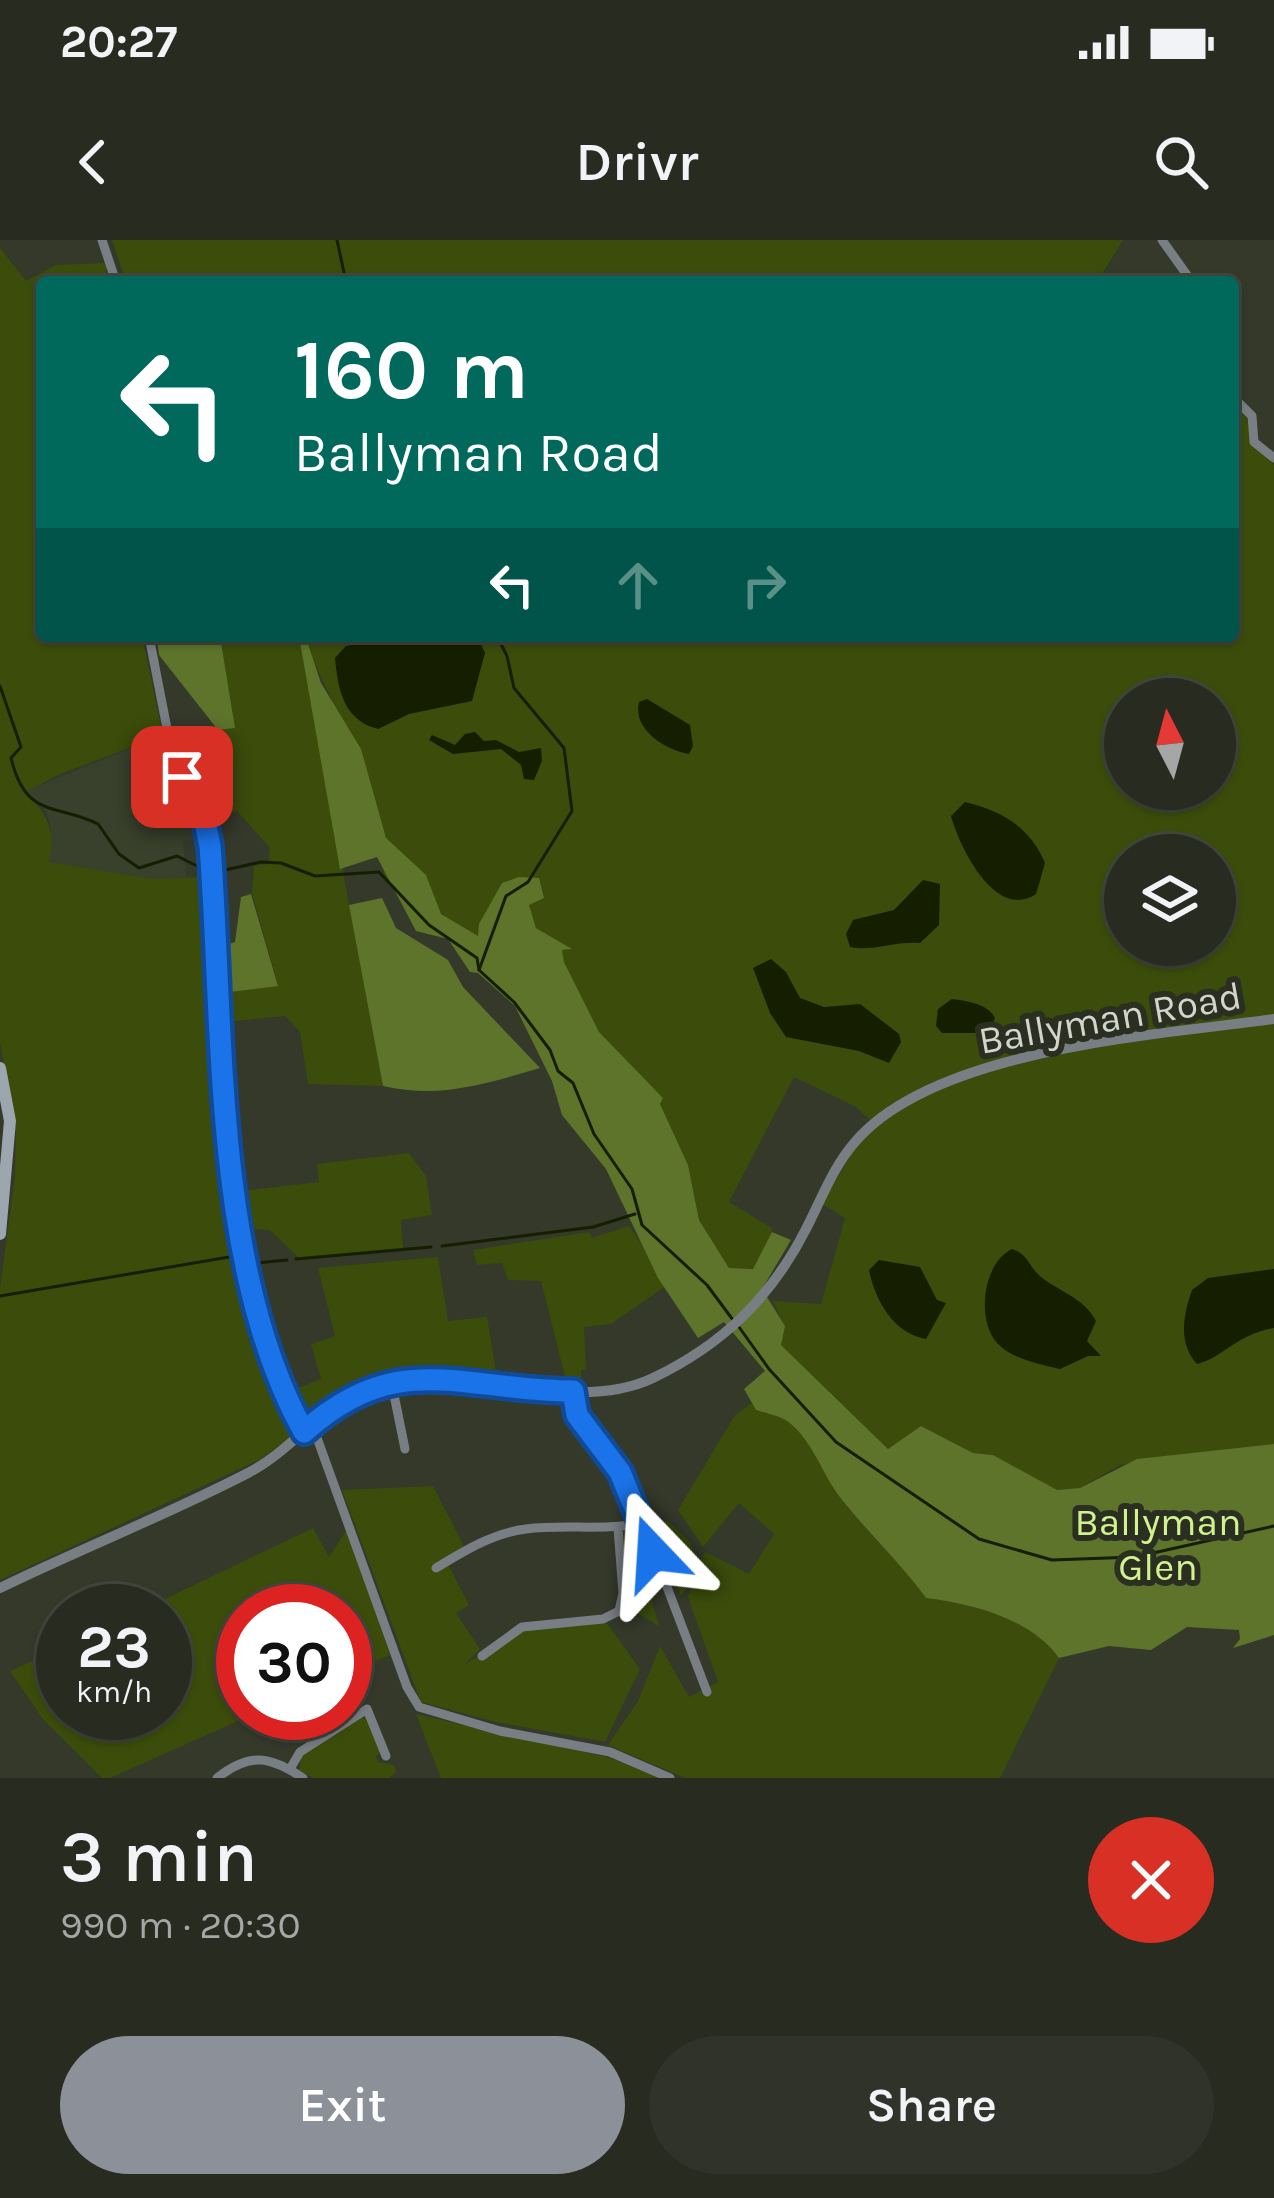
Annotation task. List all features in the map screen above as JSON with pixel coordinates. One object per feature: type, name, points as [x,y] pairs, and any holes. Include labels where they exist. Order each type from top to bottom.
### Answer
[{"type":"main road","points":[[0,1068],[10,1121],[0,1234]]},
{"type":"street","points":[[102,240],[114,276]]},
{"type":"street","points":[[1162,240],[1188,276]]},
{"type":"street","points":[[1239,403],[1252,416],[1253,442],[1274,458]]},
{"type":"street","points":[[150,642],[168,736],[204,817],[229,1145],[247,1258],[280,1389],[308,1428],[407,1687],[418,1707],[500,1731],[610,1752],[670,1778]]},
{"type":"street","name":"Ballyman Road","points":[[0,1588],[250,1472],[352,1396],[391,1380],[573,1391],[610,1390],[649,1380],[747,1316],[786,1266],[851,1146],[895,1104],[921,1089],[1083,1046],[1274,1019]]},
{"type":"street","points":[[391,1380],[405,1449]]},
{"type":"street","points":[[573,1391],[577,1415],[620,1472],[643,1523],[707,1692]]},
{"type":"street","points":[[436,1568],[477,1544],[520,1529],[618,1528],[643,1523]]},
{"type":"street","points":[[482,1656],[522,1627],[603,1619],[619,1611],[623,1592],[618,1528]]},
{"type":"street","points":[[290,1769],[300,1752],[367,1709],[386,1756]]},
{"type":"street","points":[[217,1778],[260,1759],[277,1760],[303,1778]]},
{"type":"shaded area","points":[[480,642],[485,653],[472,701],[409,714],[378,729],[350,711],[341,692],[335,658],[346,646]]},
{"type":"shaded area","points":[[647,699],[690,725],[693,746],[689,754],[661,743],[645,729],[638,712],[639,702]]},
{"type":"shaded area","points":[[475,732],[484,741],[496,740],[519,752],[541,748],[542,761],[534,780],[524,779],[521,765],[501,749],[453,754],[429,740],[432,735],[455,745],[465,734]]},
{"type":"shaded area","points":[[163,735],[206,839],[183,841],[186,878],[154,879],[47,862],[51,827],[46,811],[26,791]]},
{"type":"shaded area","points":[[965,802],[1003,816],[1039,850],[1045,863],[1036,894],[1021,900],[1007,898],[982,878],[951,816]]},
{"type":"shaded area","points":[[923,880],[940,884],[939,925],[920,943],[850,947],[846,934],[853,920],[894,910]]},
{"type":"shaded area","points":[[771,959],[786,972],[800,998],[824,1007],[860,1004],[899,1034],[901,1042],[889,1063],[859,1051],[786,1037],[770,1013],[753,968]]},
{"type":"shaded area","points":[[952,999],[992,1013],[995,1018],[988,1033],[942,1033],[936,1026],[938,1009]]},
{"type":"shaded area","points":[[1012,1249],[1091,1313],[1096,1321],[1087,1341],[1101,1356],[1088,1356],[1060,1369],[1018,1357],[997,1343],[986,1320],[986,1292],[994,1266]]},
{"type":"shaded area","points":[[879,1260],[920,1267],[937,1300],[946,1303],[926,1339],[904,1330],[881,1303],[869,1270]]},
{"type":"shaded area","points":[[1274,1269],[1274,1328],[1250,1335],[1197,1364],[1184,1329],[1192,1290],[1208,1278]]},
{"type":"green space","points":[[112,240],[1123,240],[1101,276],[124,276]]},
{"type":"green space","points":[[0,248],[26,281],[56,265],[106,263],[107,276],[36,276],[36,642],[143,642],[163,735],[26,792],[48,824],[52,841],[48,862],[154,879],[201,877],[216,1092],[238,1251],[265,1367],[294,1426],[291,1436],[261,1459],[0,1580],[0,1288],[15,1176],[16,1124],[0,1043]]},
{"type":"green space","points":[[1239,409],[1247,418],[1251,443],[1274,465],[1274,1444],[1120,1465],[1080,1488],[1056,1490],[993,1455],[973,1453],[921,1426],[888,1449],[781,1345],[784,1325],[773,1301],[821,1304],[845,1218],[822,1204],[871,1121],[856,1107],[794,1077],[729,1202],[772,1228],[768,1248],[753,1269],[729,1268],[699,1220],[688,1165],[660,1104],[663,1098],[599,1032],[564,962],[562,950],[569,948],[536,928],[529,905],[539,878],[484,945],[407,898],[385,877],[344,726],[305,642],[1239,642]]},
{"type":"green space","points":[[158,642],[221,642],[235,728],[218,730],[159,655]]},
{"type":"green space","points":[[221,642],[300,642],[383,1086],[308,1084],[300,1032],[285,1016],[225,1022],[222,993],[278,985],[252,894],[254,866],[268,864],[270,848],[237,811],[218,814],[198,773],[199,732],[235,728]]},
{"type":"green space","name":"Ballyman Glen","points":[[300,642],[307,642],[321,683],[361,749],[386,838],[426,875],[441,914],[478,936],[479,924],[502,883],[519,877],[539,878],[544,898],[529,905],[536,928],[572,949],[562,950],[564,962],[599,1032],[663,1098],[660,1104],[688,1165],[699,1220],[729,1268],[753,1269],[772,1232],[791,1240],[762,1289],[785,1326],[781,1345],[888,1449],[921,1426],[973,1453],[993,1455],[1057,1490],[1080,1488],[1137,1459],[1274,1444],[1274,1635],[1233,1648],[1240,1639],[1239,1630],[1187,1627],[1151,1650],[1109,1646],[1059,1658],[1016,1623],[981,1609],[926,1598],[839,1496],[799,1432],[783,1419],[756,1410],[744,1389],[765,1371],[724,1322],[698,1338],[658,1278],[606,1169],[562,1115],[552,1081],[515,1006],[478,973],[470,972],[448,939],[416,931],[377,857],[340,869]]},
{"type":"green space","points":[[251,894],[278,986],[222,993],[220,947],[235,942],[241,897]]},
{"type":"green space","points":[[382,898],[396,928],[448,960],[463,987],[540,1068],[443,1090],[383,1086],[349,905]]},
{"type":"green space","points":[[409,1153],[426,1176],[432,1215],[401,1220],[403,1249],[299,1258],[270,1230],[249,1229],[242,1191],[319,1182],[317,1164]]},
{"type":"green space","points":[[629,1226],[660,1271],[673,1281],[611,1324],[584,1327],[586,1369],[581,1370],[581,1380],[566,1381],[541,1281],[508,1280],[502,1263],[477,1265],[473,1250],[589,1232],[592,1238]]},
{"type":"green space","points":[[438,1257],[448,1321],[487,1317],[497,1378],[418,1374],[379,1378],[306,1419],[291,1391],[321,1379],[311,1344],[335,1336],[318,1268]]},
{"type":"green space","points":[[752,1403],[756,1410],[792,1424],[839,1496],[926,1598],[981,1609],[1016,1623],[1059,1658],[1000,1778],[685,1778],[608,1745],[638,1701],[660,1646],[689,1697],[718,1682],[688,1597],[695,1576],[681,1596],[656,1523],[668,1521],[690,1542],[698,1567],[705,1552],[749,1574],[774,1534],[739,1503],[703,1547],[678,1510],[735,1415]]},
{"type":"green space","points":[[433,1486],[465,1548],[448,1564],[469,1605],[456,1613],[480,1649],[464,1665],[522,1630],[606,1622],[640,1669],[605,1742],[496,1722],[421,1702],[342,1490]]},
{"type":"green space","points":[[313,1528],[329,1557],[347,1529],[366,1584],[216,1584],[216,1731],[102,1778],[64,1740],[192,1740],[192,1586]]},
{"type":"green space","points":[[631,1529],[659,1626],[632,1610],[621,1533]]},
{"type":"green space","points":[[372,1602],[390,1655],[372,1663]]},
{"type":"green space","points":[[36,1659],[36,1709],[10,1671]]},
{"type":"green space","points":[[416,1714],[611,1758],[659,1778],[441,1778]]},
{"type":"green space","points":[[372,1730],[381,1751],[378,1762],[394,1765],[396,1772],[389,1778],[313,1778],[299,1770],[302,1755],[325,1740],[372,1740]]},
{"type":"waterway","points":[[337,240],[345,276]]},
{"type":"waterway","points":[[479,970],[506,896],[528,882],[572,811],[564,748],[514,688],[500,642]]},
{"type":"waterway","points":[[0,686],[21,747],[11,758],[17,778],[34,801],[98,824],[119,854],[139,868],[177,856],[207,871]]},
{"type":"waterway","points":[[216,872],[261,862],[281,863],[315,876],[379,872],[429,925],[477,958],[479,970],[514,1002],[550,1050],[558,1071],[573,1083],[594,1134],[632,1189],[642,1225],[707,1285],[733,1320]]},
{"type":"waterway","points":[[442,1246],[593,1227],[635,1214]]},
{"type":"waterway","points":[[296,1259],[431,1247]]},
{"type":"waterway","points":[[0,1296],[235,1256]]},
{"type":"waterway","points":[[256,1263],[287,1260]]},
{"type":"waterway","points":[[739,1327],[769,1369],[836,1442],[979,1539],[1052,1560],[1135,1557],[1274,1526]]},
{"type":"route","points":[[182,777],[204,817],[210,846],[229,1145],[247,1258],[280,1389],[304,1432],[352,1396],[391,1380],[573,1391],[577,1415],[620,1472],[653,1553]]}]
